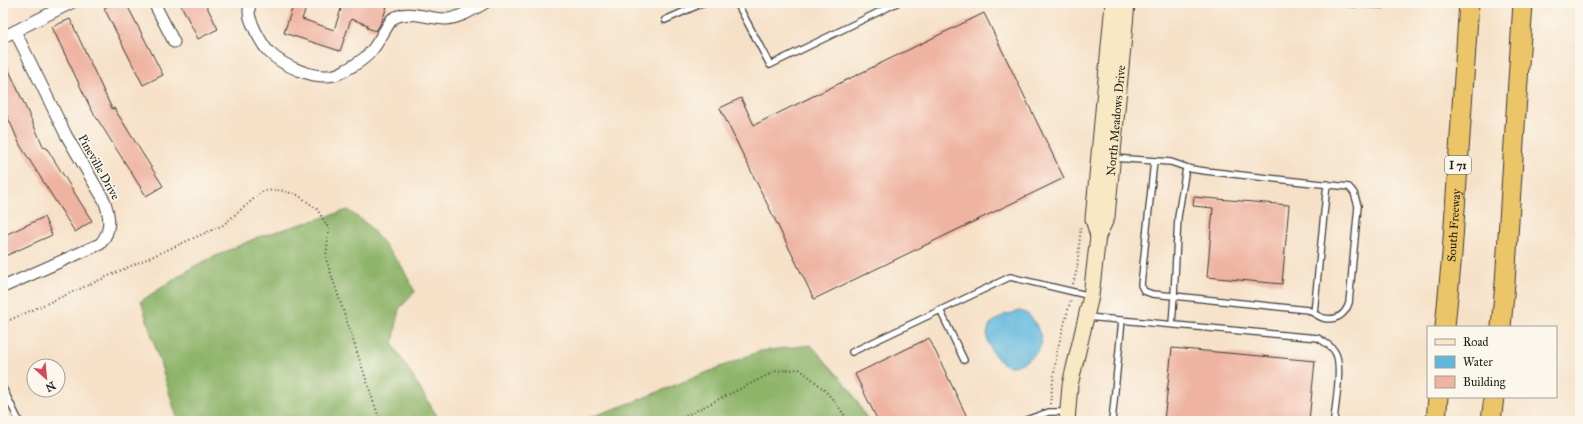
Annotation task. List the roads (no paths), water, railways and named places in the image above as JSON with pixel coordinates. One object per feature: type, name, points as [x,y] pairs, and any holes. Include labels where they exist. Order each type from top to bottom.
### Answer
[{"type":"highway","name":"South Freeway","points":[[1445,326],[1453,246],[1469,3]]},
{"type":"highway","points":[[1501,326],[1506,284],[1523,3]]},
{"type":"highway","points":[[1436,421],[1438,398]]},
{"type":"highway","points":[[1491,421],[1494,398]]},
{"type":"street","points":[[3,37],[52,7],[71,3]]},
{"type":"street","points":[[154,3],[174,42]]},
{"type":"street","points":[[250,3],[248,17],[262,44],[278,60],[299,71],[314,75],[334,75],[360,62],[371,53],[392,19],[397,16],[403,14],[449,19],[462,15],[483,3]]},
{"type":"street","name":"North Meadows Drive","points":[[1067,417],[1070,385],[1091,296],[1098,236],[1107,217],[1106,158],[1113,3]]},
{"type":"street","name":"North Meadows Drive","points":[[1106,158],[1126,3]]},
{"type":"street","name":"Pineville Drive","points":[[3,287],[100,244],[107,233],[109,224],[107,208],[104,200],[66,135],[15,31]]},
{"type":"lane","points":[[665,20],[703,3]]},
{"type":"lane","points":[[737,3],[770,65],[897,3]]},
{"type":"lane","points":[[1342,3],[1383,5],[1386,3]]},
{"type":"lane","points":[[1106,158],[1171,162],[1186,168],[1205,172],[1349,187],[1354,193],[1358,206],[1347,311],[1338,318],[1323,318],[1308,310],[1152,294],[1144,291],[1141,285],[1154,161]]},
{"type":"lane","points":[[1172,324],[1178,217],[1186,168]]},
{"type":"lane","points":[[1314,313],[1326,184]]},
{"type":"lane","points":[[852,352],[1010,277],[1091,296]]},
{"type":"lane","points":[[940,310],[964,360]]},
{"type":"lane","points":[[1087,317],[1318,338],[1336,352],[1339,362],[1334,421]]},
{"type":"lane","points":[[1112,421],[1122,320]]},
{"type":"lane","points":[[3,388],[19,421]]},
{"type":"lane","points":[[1023,421],[1049,412],[1067,417]]},
{"type":"water","points":[[1020,311],[1029,315],[1034,321],[1042,340],[1041,345],[1036,353],[1028,360],[1018,365],[1009,366],[1001,362],[991,350],[987,333],[990,324],[1004,315]]}]
